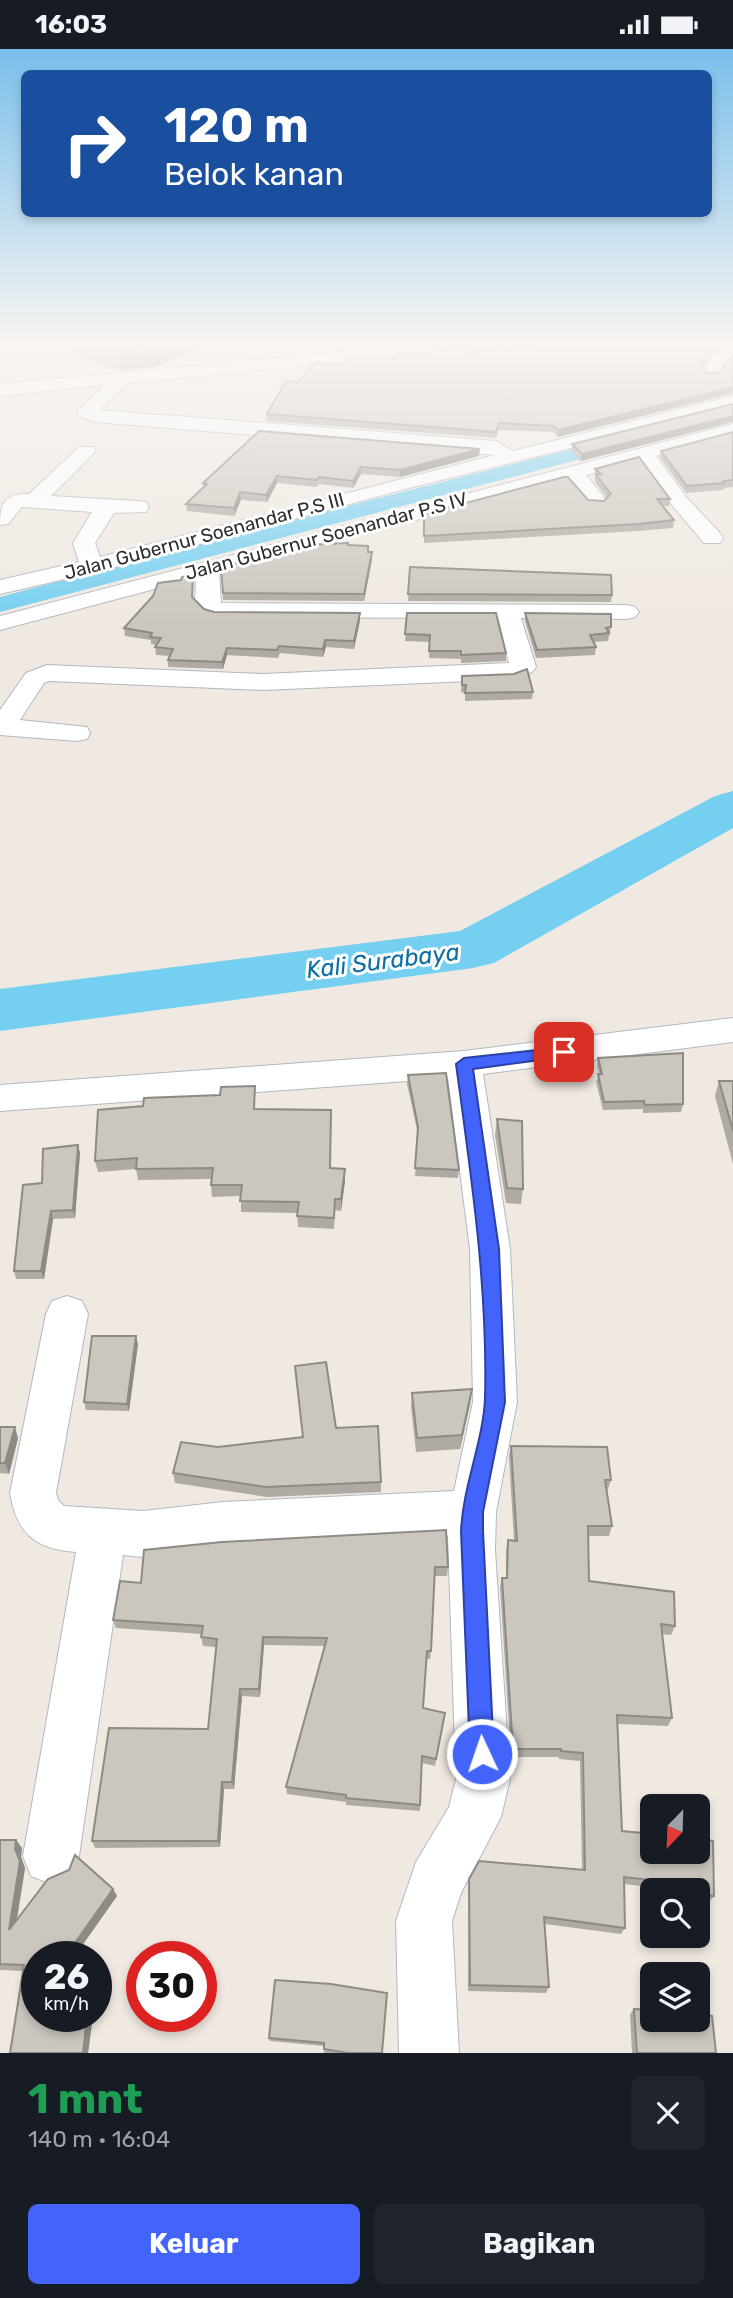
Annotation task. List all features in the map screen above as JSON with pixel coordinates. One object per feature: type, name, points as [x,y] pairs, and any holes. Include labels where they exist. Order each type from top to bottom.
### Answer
[{"type":"street","points":[[374,438],[496,447],[501,448],[508,458]]},
{"type":"street","name":"Jalan Gubernur Soenandar P.S III","points":[[0,587],[222,534],[508,458],[600,438]]},
{"type":"street","name":"Jalan Gubernur Soenandar P.S IV","points":[[0,623],[208,567],[249,576],[605,460],[644,454],[705,438]]},
{"type":"street","points":[[583,442],[605,460]]},
{"type":"street","points":[[35,500],[86,451]]},
{"type":"street","points":[[644,454],[679,501],[712,538]]},
{"type":"street","points":[[572,471],[596,501]]},
{"type":"street","points":[[0,519],[13,503],[19,500],[138,507]]},
{"type":"street","points":[[92,566],[84,543],[102,517],[104,506]]},
{"type":"street","points":[[222,534],[249,576],[373,609],[410,613],[626,612]]},
{"type":"street","points":[[208,567],[207,603],[211,609],[249,576]]},
{"type":"street","points":[[1,727],[35,678],[47,673],[263,682],[513,671],[523,667],[507,611]]},
{"type":"street","points":[[1,727],[77,733]]},
{"type":"street","points":[[0,1098],[464,1064],[733,1030]]},
{"type":"street","points":[[429,2053],[424,1921],[436,1882],[474,1817],[483,1779],[471,1550],[473,1512],[495,1402],[490,1249],[464,1064]]},
{"type":"street","points":[[67,1314],[33,1493],[36,1509],[43,1519],[56,1528],[143,1534],[223,1525],[473,1512]]},
{"type":"street","points":[[51,1856],[103,1532]]},
{"type":"building","points":[[252,438],[339,438],[480,449],[400,470],[361,467],[353,481],[277,476],[266,495],[240,492],[234,508],[186,504],[207,484],[203,483]]},
{"type":"building","points":[[598,438],[647,438],[582,454],[572,444]]},
{"type":"building","points":[[712,438],[733,438],[733,480],[687,486],[661,451]]},
{"type":"building","points":[[639,457],[670,499],[657,499],[674,520],[424,536],[424,514],[564,477],[568,477],[588,500],[604,501],[611,494],[596,475],[601,474],[595,469]]},
{"type":"building","points":[[348,543],[368,546],[368,552],[372,552],[364,594],[223,593],[221,567],[305,545]]},
{"type":"building","points":[[410,567],[611,575],[612,595],[408,594]]},
{"type":"building","points":[[193,574],[192,597],[204,609],[214,612],[360,613],[354,641],[325,640],[323,649],[279,646],[277,650],[227,648],[222,662],[168,660],[173,649],[155,647],[161,638],[150,637],[152,633],[124,628],[153,596],[158,583],[181,580],[182,577]]},
{"type":"building","points":[[407,613],[496,613],[506,653],[461,655],[461,651],[429,651],[430,635],[405,634]]},
{"type":"building","points":[[525,613],[611,614],[611,627],[606,628],[609,633],[590,635],[596,647],[537,650]]},
{"type":"building","points":[[527,669],[533,692],[465,693],[466,685],[462,685],[462,676],[514,674]]},
{"type":"building","points":[[683,1053],[683,1104],[604,1102],[598,1074],[602,1074],[598,1058]]},
{"type":"building","points":[[446,1073],[459,1170],[415,1168],[418,1127],[408,1075]]},
{"type":"building","points":[[719,1081],[733,1081],[733,1131]]},
{"type":"building","points":[[255,1086],[254,1109],[331,1110],[330,1168],[345,1169],[341,1199],[335,1199],[334,1218],[297,1216],[299,1202],[240,1201],[242,1185],[211,1185],[213,1168],[136,1169],[137,1158],[95,1161],[98,1110],[143,1106],[144,1098],[220,1095],[221,1087]]},
{"type":"building","points":[[497,1119],[522,1121],[523,1189],[507,1188]]},
{"type":"building","points":[[78,1145],[73,1210],[51,1211],[41,1271],[14,1271],[23,1185],[42,1183],[43,1149]]},
{"type":"building","points":[[92,1336],[136,1336],[127,1404],[84,1402]]},
{"type":"building","points":[[326,1362],[336,1428],[378,1426],[381,1482],[266,1487],[173,1473],[181,1442],[218,1447],[303,1437],[295,1366]]},
{"type":"building","points":[[472,1389],[462,1435],[417,1438],[412,1393]]},
{"type":"building","points":[[0,1427],[15,1427],[5,1463],[0,1463]]},
{"type":"building","points":[[511,1446],[607,1447],[611,1480],[605,1480],[612,1526],[588,1526],[589,1581],[674,1592],[675,1626],[661,1624],[672,1718],[617,1715],[622,1831],[640,1833],[640,1864],[710,1864],[710,1841],[713,1841],[714,1896],[710,1895],[710,1878],[624,1877],[625,1928],[544,1917],[549,1987],[470,1985],[469,1879],[479,1861],[585,1870],[583,1753],[561,1749],[513,1749],[502,1578],[507,1578],[508,1540],[517,1541]]},
{"type":"building","points":[[446,1530],[448,1567],[435,1567],[431,1651],[427,1651],[423,1708],[445,1713],[436,1759],[422,1756],[420,1805],[346,1798],[346,1795],[286,1787],[327,1638],[263,1637],[259,1689],[240,1689],[232,1782],[222,1782],[218,1841],[92,1841],[109,1728],[208,1729],[217,1639],[201,1637],[203,1626],[113,1620],[120,1581],[141,1583],[144,1550],[222,1542]]},
{"type":"building","points":[[0,1840],[16,1840],[15,1849],[20,1861],[9,1930],[48,1879],[69,1870],[75,1855],[113,1889],[76,1941],[21,1941],[21,1965],[0,1964]]},
{"type":"building","points":[[275,1980],[331,1984],[387,1993],[382,2053],[348,2053],[324,2049],[324,2043],[269,2038]]},
{"type":"building","points":[[21,1984],[21,2032],[85,2032],[83,2053],[10,2053]]},
{"type":"building","points":[[634,2009],[640,2009],[640,2032],[710,2032],[712,2016],[716,2053],[637,2053]]},
{"type":"waterway","points":[[0,605],[194,552],[623,442]]},
{"type":"waterway","name":"Kali Surabaya","points":[[0,1010],[473,949],[733,807]]},
{"type":"route","points":[[482,1754],[471,1550],[473,1512],[495,1402],[490,1249],[464,1064],[564,1052]]}]
